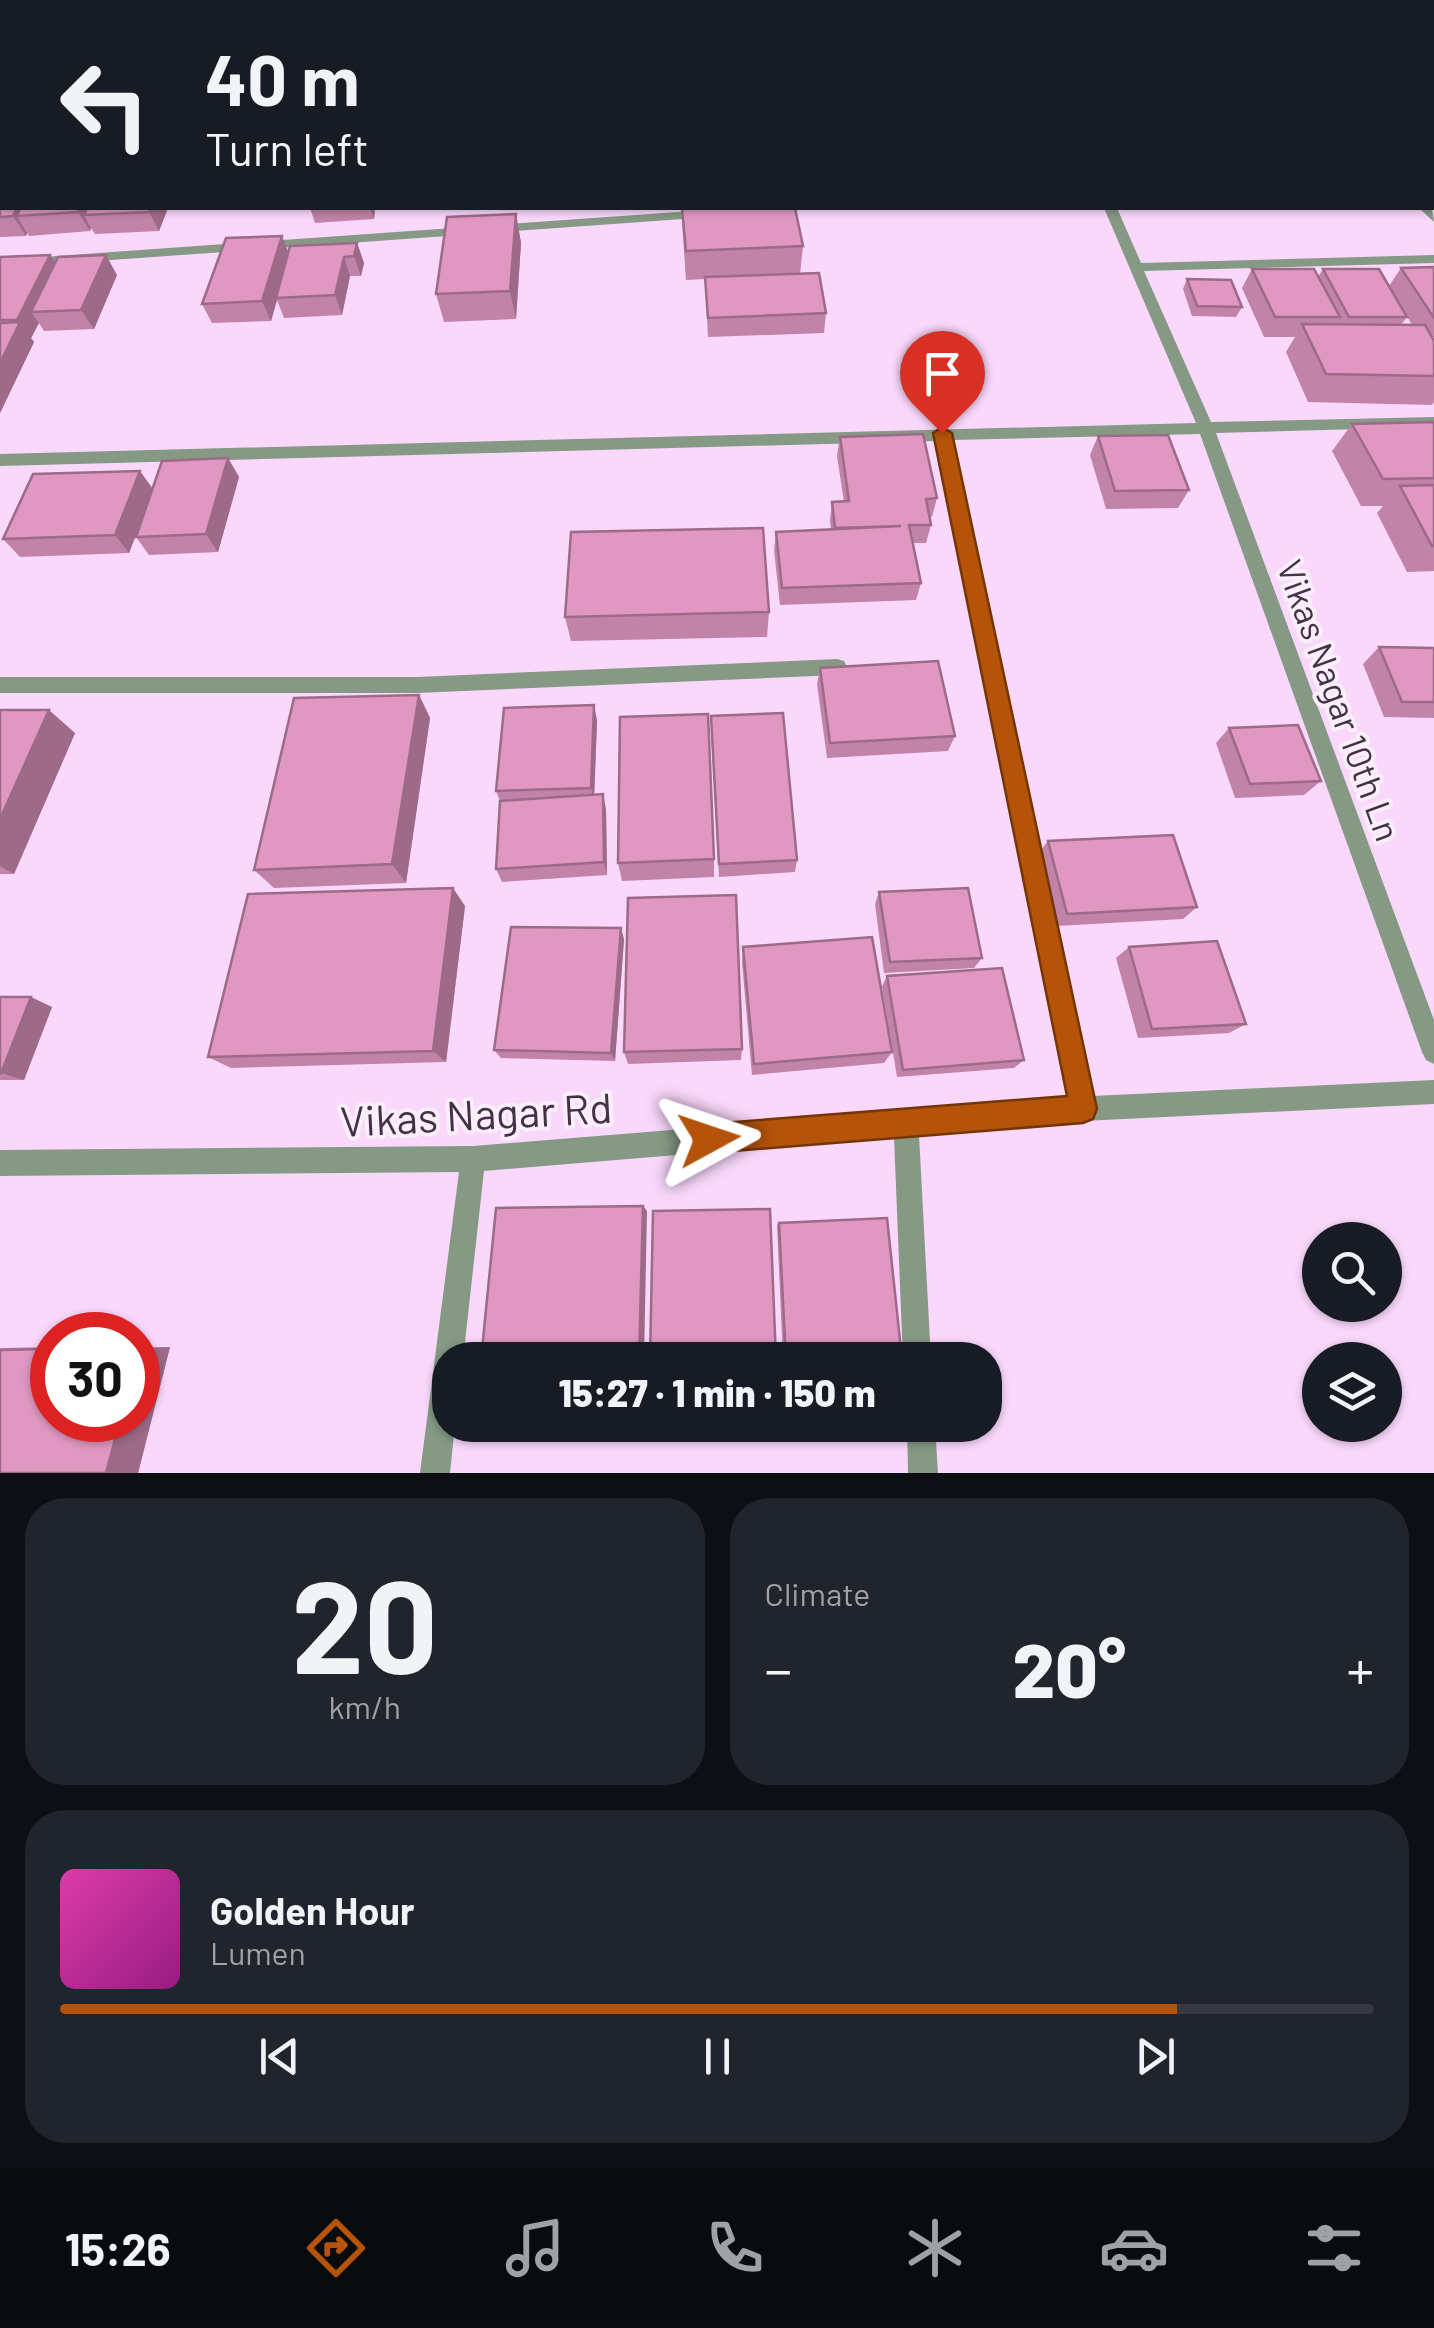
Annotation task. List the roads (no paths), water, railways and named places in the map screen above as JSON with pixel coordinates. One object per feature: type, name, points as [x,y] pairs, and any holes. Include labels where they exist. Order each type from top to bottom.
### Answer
[{"type":"street","name":"Vikas Nagar 10th Ln","points":[[1111,210],[1205,426],[1434,1052]]},
{"type":"street","points":[[0,264],[721,213]]},
{"type":"street","points":[[1136,267],[1434,259]]},
{"type":"street","points":[[0,460],[1434,422]]},
{"type":"street","points":[[942,433],[1083,1109]]},
{"type":"street","points":[[0,685],[417,685],[836,666]]},
{"type":"street","name":"Vikas Nagar Rd","points":[[0,1163],[474,1159],[1083,1109],[1434,1092]]},
{"type":"street","points":[[906,1122],[916,1342]]},
{"type":"street","points":[[435,1473],[474,1159]]},
{"type":"street","points":[[921,1442],[923,1473]]}]
